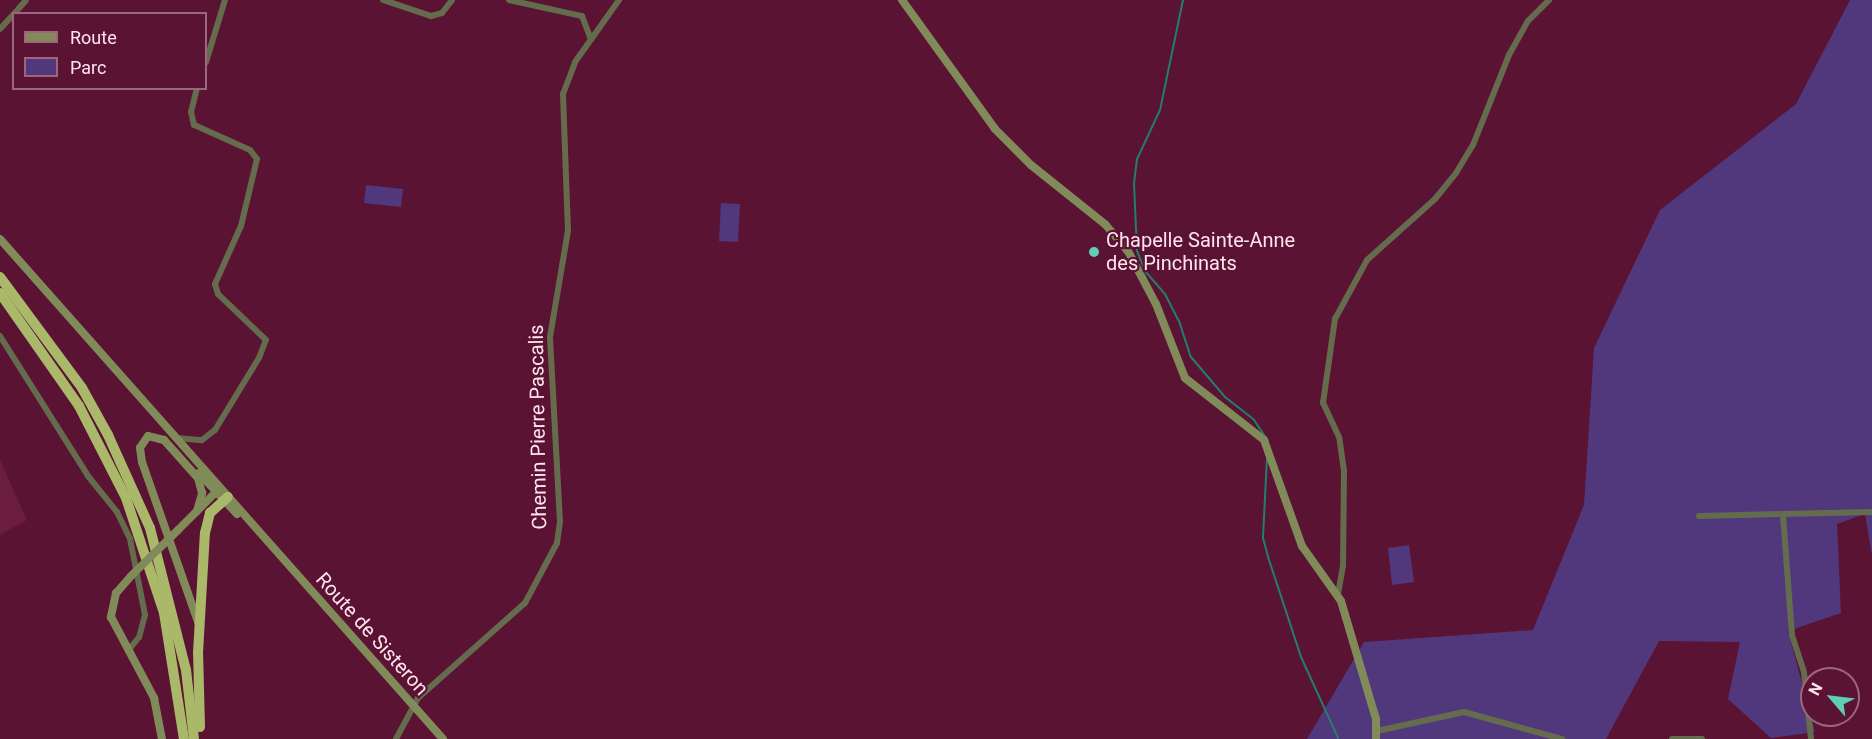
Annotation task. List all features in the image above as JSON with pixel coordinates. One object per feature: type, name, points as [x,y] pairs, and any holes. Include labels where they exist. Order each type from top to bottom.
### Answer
[{"type":"highway","points":[[0,277],[82,388],[108,435],[150,528],[186,670],[194,739]]},
{"type":"highway","points":[[0,294],[79,406],[126,498],[164,614],[184,739]]},
{"type":"highway","points":[[201,739],[199,626],[207,523],[222,495]]},
{"type":"street","points":[[16,12],[26,0]]},
{"type":"street","points":[[207,59],[225,0]]},
{"type":"street","points":[[383,0],[431,16],[442,14],[452,0]]},
{"type":"street","points":[[509,0],[582,16],[591,39]]},
{"type":"street","name":"Chemin Pierre Pascalis","points":[[412,705],[525,603],[557,543],[560,522],[550,337],[569,208],[563,94],[568,75],[619,0]]},
{"type":"street","points":[[902,0],[995,129],[1031,165],[1105,224],[1128,251],[1156,304],[1185,378],[1266,444],[1302,546],[1338,594],[1377,735],[1464,712],[1562,739]]},
{"type":"street","points":[[1338,594],[1344,556],[1344,471],[1340,437],[1323,404],[1335,319],[1367,260],[1435,199],[1456,173],[1473,145],[1509,55],[1528,21],[1550,0]]},
{"type":"street","points":[[0,29],[12,16]]},
{"type":"street","points":[[177,438],[202,440],[215,430],[259,358],[266,340],[262,332],[218,294],[215,284],[241,226],[257,159],[250,150],[194,125],[191,112],[196,90]]},
{"type":"street","name":"Route de Sisteron","points":[[0,239],[222,495],[443,739]]},
{"type":"street","points":[[0,336],[88,476],[117,512],[130,539],[145,615],[139,638],[128,651]]},
{"type":"street","name":"Route de Sisteron","points":[[140,399],[177,438],[222,495]]},
{"type":"street","points":[[197,510],[202,494],[198,478],[164,440],[148,436],[140,448],[142,462],[199,626]]},
{"type":"street","points":[[162,739],[154,698],[114,628],[111,611],[116,593],[130,576],[197,510],[222,495]]},
{"type":"street","points":[[1699,516],[1872,512]]},
{"type":"street","points":[[1783,514],[1792,635],[1804,672],[1811,739]]},
{"type":"street","points":[[396,739],[412,705]]},
{"type":"street","points":[[1672,739],[1702,739]]},
{"type":"shaded area","points":[[0,460],[27,520],[0,535]]},
{"type":"green space","points":[[1850,0],[1872,0],[1872,555],[1865,514],[1837,524],[1841,613],[1788,631],[1800,676],[1800,727],[1814,727],[1815,732],[1771,738],[1728,699],[1740,642],[1659,641],[1606,739],[1307,739],[1364,642],[1533,630],[1584,505],[1594,348],[1660,210],[1796,104]]},
{"type":"green space","points":[[366,185],[403,189],[401,207],[364,203]]},
{"type":"green space","points":[[721,203],[740,204],[738,242],[719,241]]},
{"type":"green space","points":[[1409,545],[1414,582],[1392,585],[1388,548]]},
{"type":"waterway","points":[[1183,0],[1160,110],[1137,159],[1134,183],[1137,251],[1145,271],[1165,294],[1180,324],[1191,357],[1225,397],[1254,420],[1268,441]]},
{"type":"waterway","points":[[1267,458],[1263,538],[1301,657],[1338,738]]},
{"type":"place","name":"Chapelle Sainte-Anne des Pinchinats","points":[[1094,252]]}]
